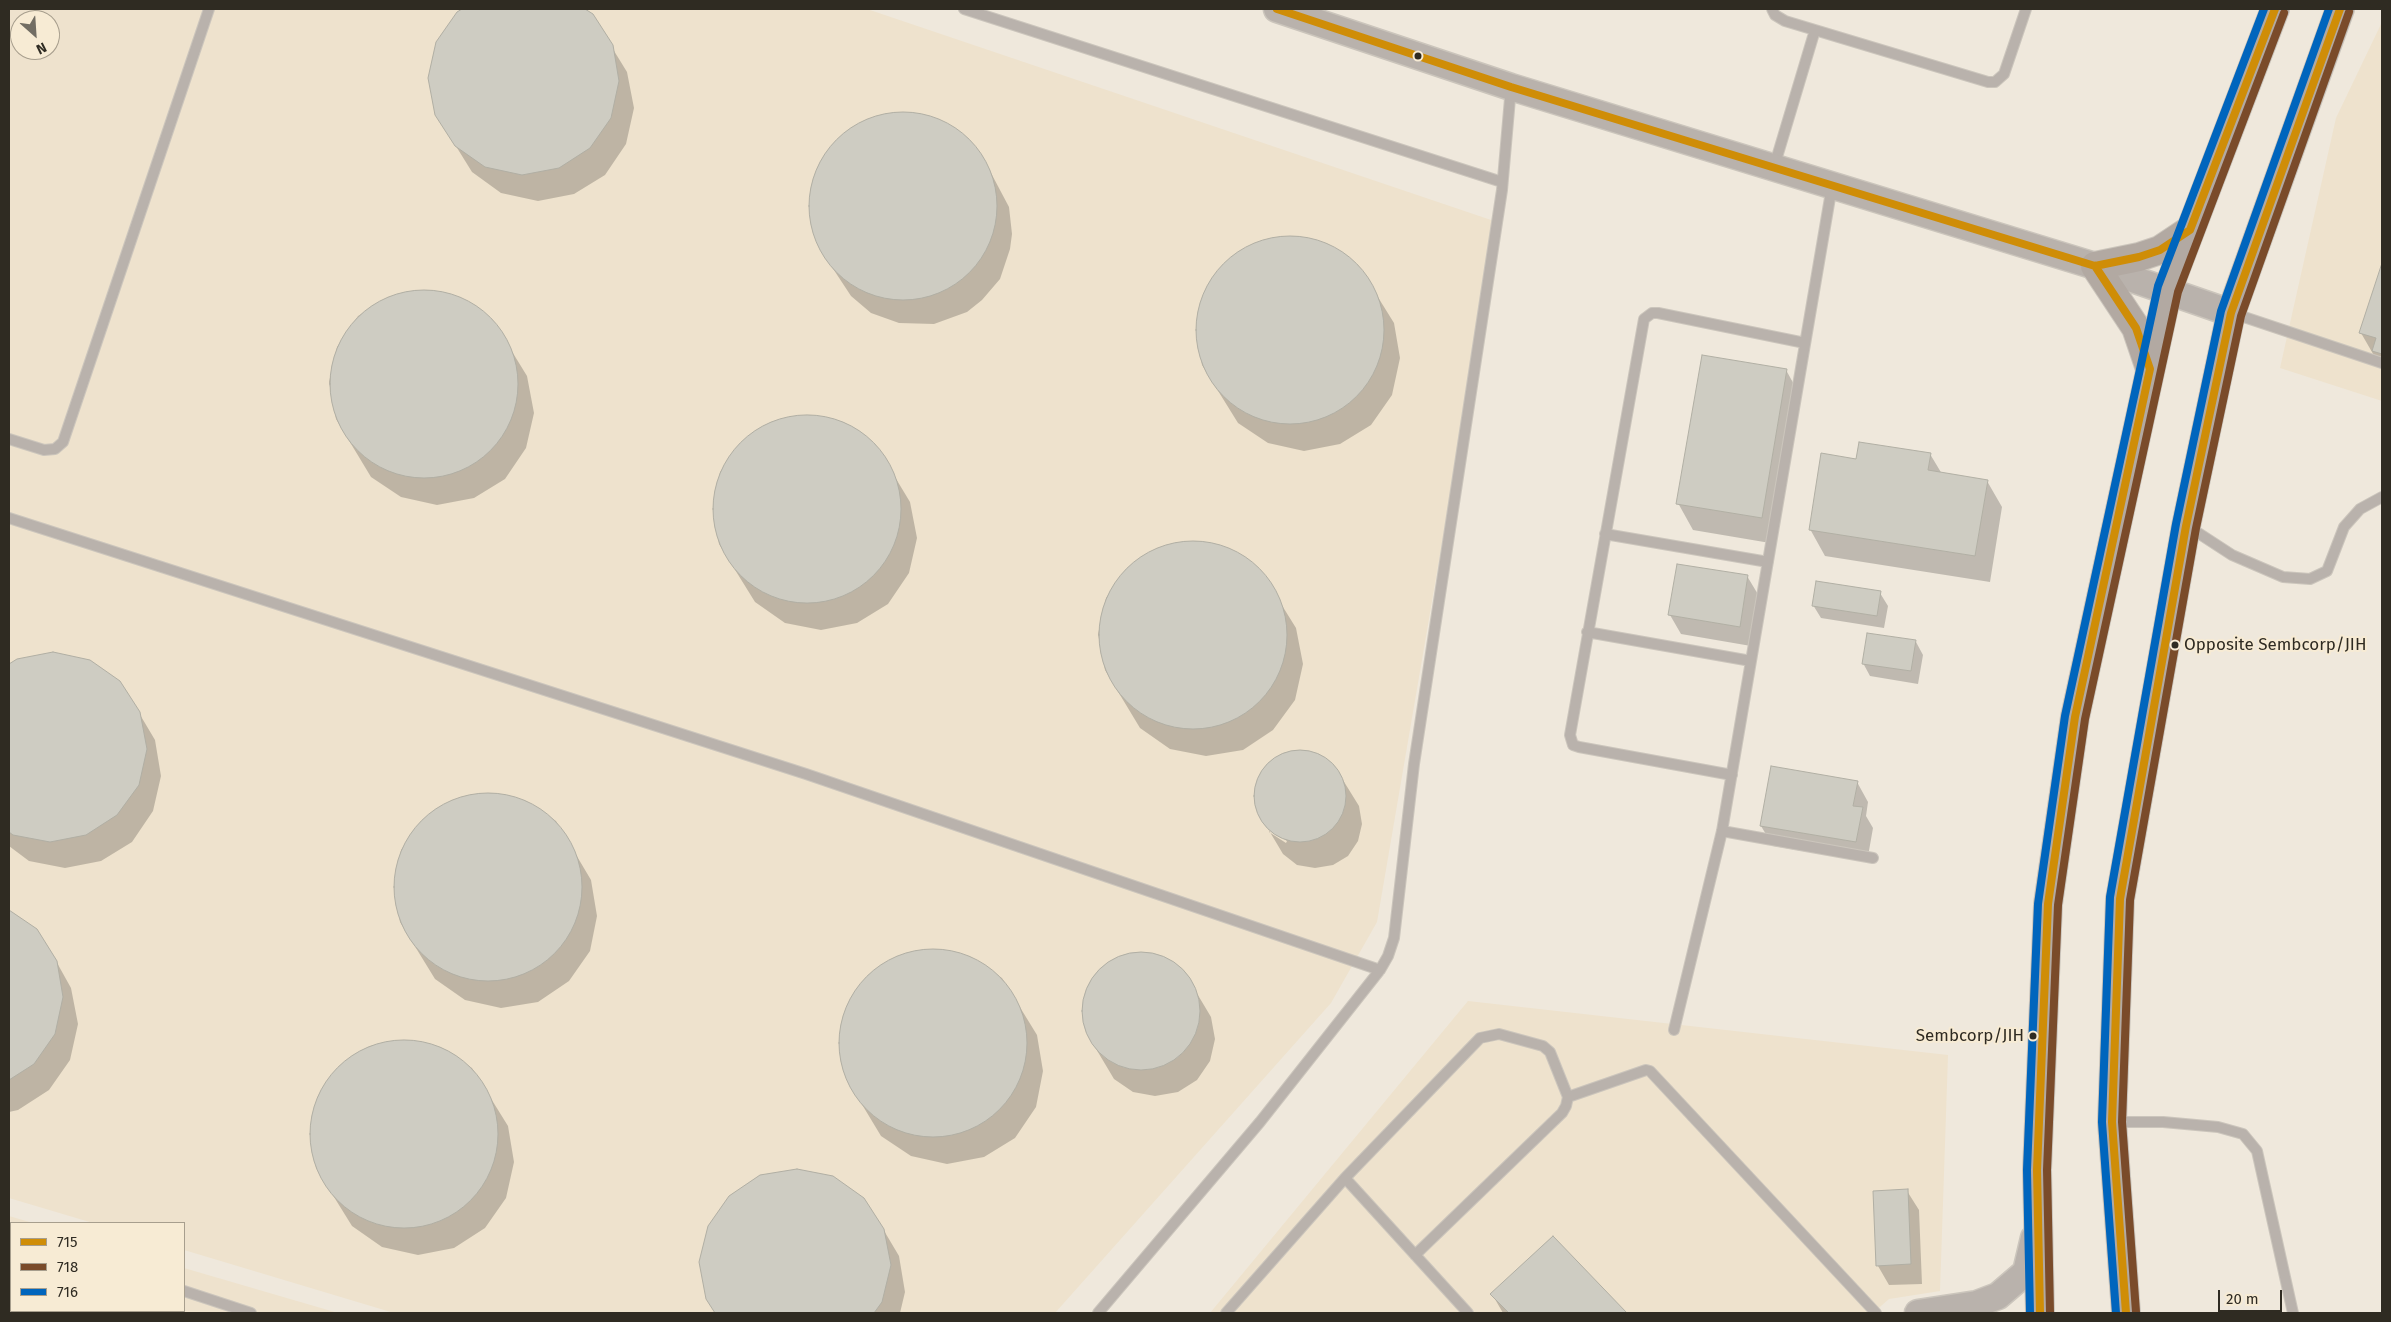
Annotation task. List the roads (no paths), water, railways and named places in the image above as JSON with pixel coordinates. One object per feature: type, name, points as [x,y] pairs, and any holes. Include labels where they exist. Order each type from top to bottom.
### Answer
[{"type":"main road","points":[[2040,1313],[2038,1170],[2048,904],[2075,717],[2168,289],[2275,9]]},
{"type":"main road","points":[[2126,1313],[2112,1122],[2120,899],[2186,526],[2231,313],[2340,9]]},
{"type":"main road","points":[[2150,369],[2136,328],[2095,266],[2153,252],[2190,230]]},
{"type":"street","points":[[1278,9],[1307,13],[1511,87],[2095,266],[2168,289],[2231,313]]},
{"type":"street","points":[[1918,1313],[1977,1304],[1998,1296],[2014,1284],[2026,1272],[2038,1217]]},
{"type":"lane","points":[[9,439],[44,450],[55,449],[63,442],[209,9]]},
{"type":"lane","points":[[964,9],[1502,182]]},
{"type":"lane","points":[[1772,9],[1779,18],[1988,82],[1995,82],[2004,74],[2026,9]]},
{"type":"lane","points":[[1774,167],[1815,30]]},
{"type":"lane","points":[[1098,1313],[1260,1122],[1380,970],[1388,956],[1394,938],[1414,764],[1502,182],[1511,87]]},
{"type":"lane","points":[[1674,1030],[1722,831],[1832,185]]},
{"type":"lane","points":[[2231,313],[2382,363]]},
{"type":"lane","points":[[1732,775],[1573,745],[1570,735],[1587,632],[1642,324],[1647,316],[1658,314],[1805,343]]},
{"type":"lane","points":[[2186,526],[2232,555],[2283,577],[2310,579],[2327,571],[2344,527],[2360,509],[2382,497]]},
{"type":"lane","points":[[9,518],[806,774],[1380,970]]},
{"type":"lane","points":[[1605,534],[1768,562]]},
{"type":"lane","points":[[1587,632],[1751,661]]},
{"type":"lane","points":[[1722,831],[1873,858]]},
{"type":"lane","points":[[1226,1313],[1345,1178],[1480,1038],[1490,1034],[1499,1034],[1543,1046],[1550,1052],[1568,1097],[1562,1113],[1415,1255]]},
{"type":"lane","points":[[1568,1097],[1650,1070],[1876,1313]]},
{"type":"lane","points":[[2112,1122],[2163,1122],[2218,1127],[2243,1134],[2257,1150],[2293,1313]]},
{"type":"lane","points":[[1345,1178],[1468,1313]]},
{"type":"lane","points":[[185,1291],[251,1313]]},
{"type":"place","name":"Opposite Sembcorp/JIH","points":[[2175,645]]},
{"type":"place","name":"Sembcorp/JIH","points":[[2033,1036]]}]
